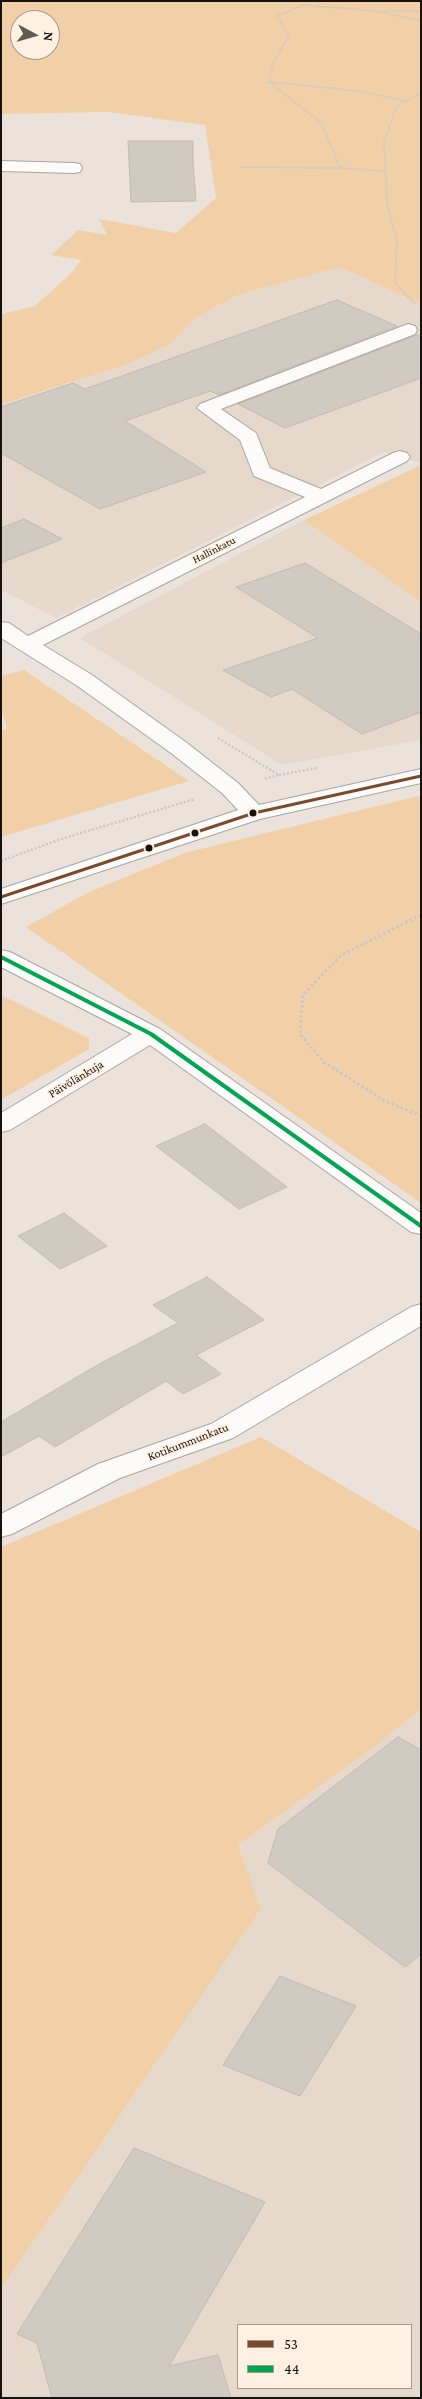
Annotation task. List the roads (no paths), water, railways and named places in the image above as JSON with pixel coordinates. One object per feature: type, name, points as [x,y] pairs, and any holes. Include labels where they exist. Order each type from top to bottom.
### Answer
[{"type":"street","points":[[1,166],[74,168]]},
{"type":"street","points":[[321,496],[261,472],[249,437],[207,408],[408,330]]},
{"type":"street","name":"Hallinkatu","points":[[28,644],[400,457]]},
{"type":"street","points":[[1,628],[84,680],[179,748],[230,788],[254,813]]},
{"type":"street","points":[[1,897],[254,813],[421,776]]},
{"type":"street","points":[[1,957],[151,1034],[421,1226]]},
{"type":"street","name":"Päivölänkuja","points":[[1,1124],[151,1034]]},
{"type":"street","name":"Kotikummunkatu","points":[[1,1527],[109,1471],[222,1432],[421,1313]]}]
